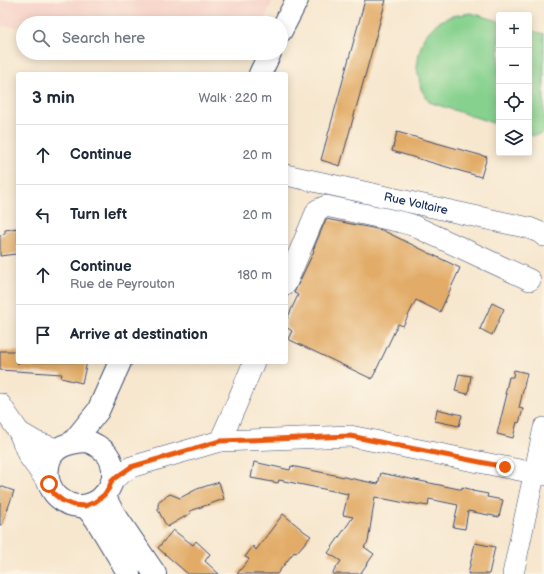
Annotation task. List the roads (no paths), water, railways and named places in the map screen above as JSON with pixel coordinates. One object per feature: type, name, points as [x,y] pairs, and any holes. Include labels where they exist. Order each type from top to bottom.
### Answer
[{"type":"main road","points":[[288,17],[297,0]]},
{"type":"main road","points":[[261,72],[267,60]]},
{"type":"main road","points":[[112,471],[95,502],[85,506],[73,505],[63,501],[54,494],[49,484],[47,473],[48,461],[98,411],[119,364]]},
{"type":"main road","points":[[98,411],[112,471],[111,509],[155,574]]},
{"type":"main road","points":[[64,445],[87,441],[96,445],[112,471]]},
{"type":"main road","points":[[85,506],[96,519],[129,574]]},
{"type":"street","name":"Rue Voltaire","points":[[288,175],[529,228],[541,233],[544,236]]},
{"type":"street","points":[[288,279],[317,210],[326,206],[412,225],[530,280]]},
{"type":"street","points":[[220,441],[253,364]]},
{"type":"street","points":[[0,404],[19,432],[28,455],[49,484]]},
{"type":"street","points":[[513,574],[539,474],[544,428]]},
{"type":"street","points":[[19,432],[36,442],[64,445]]},
{"type":"street","points":[[112,471],[220,441],[350,436],[539,474]]}]
